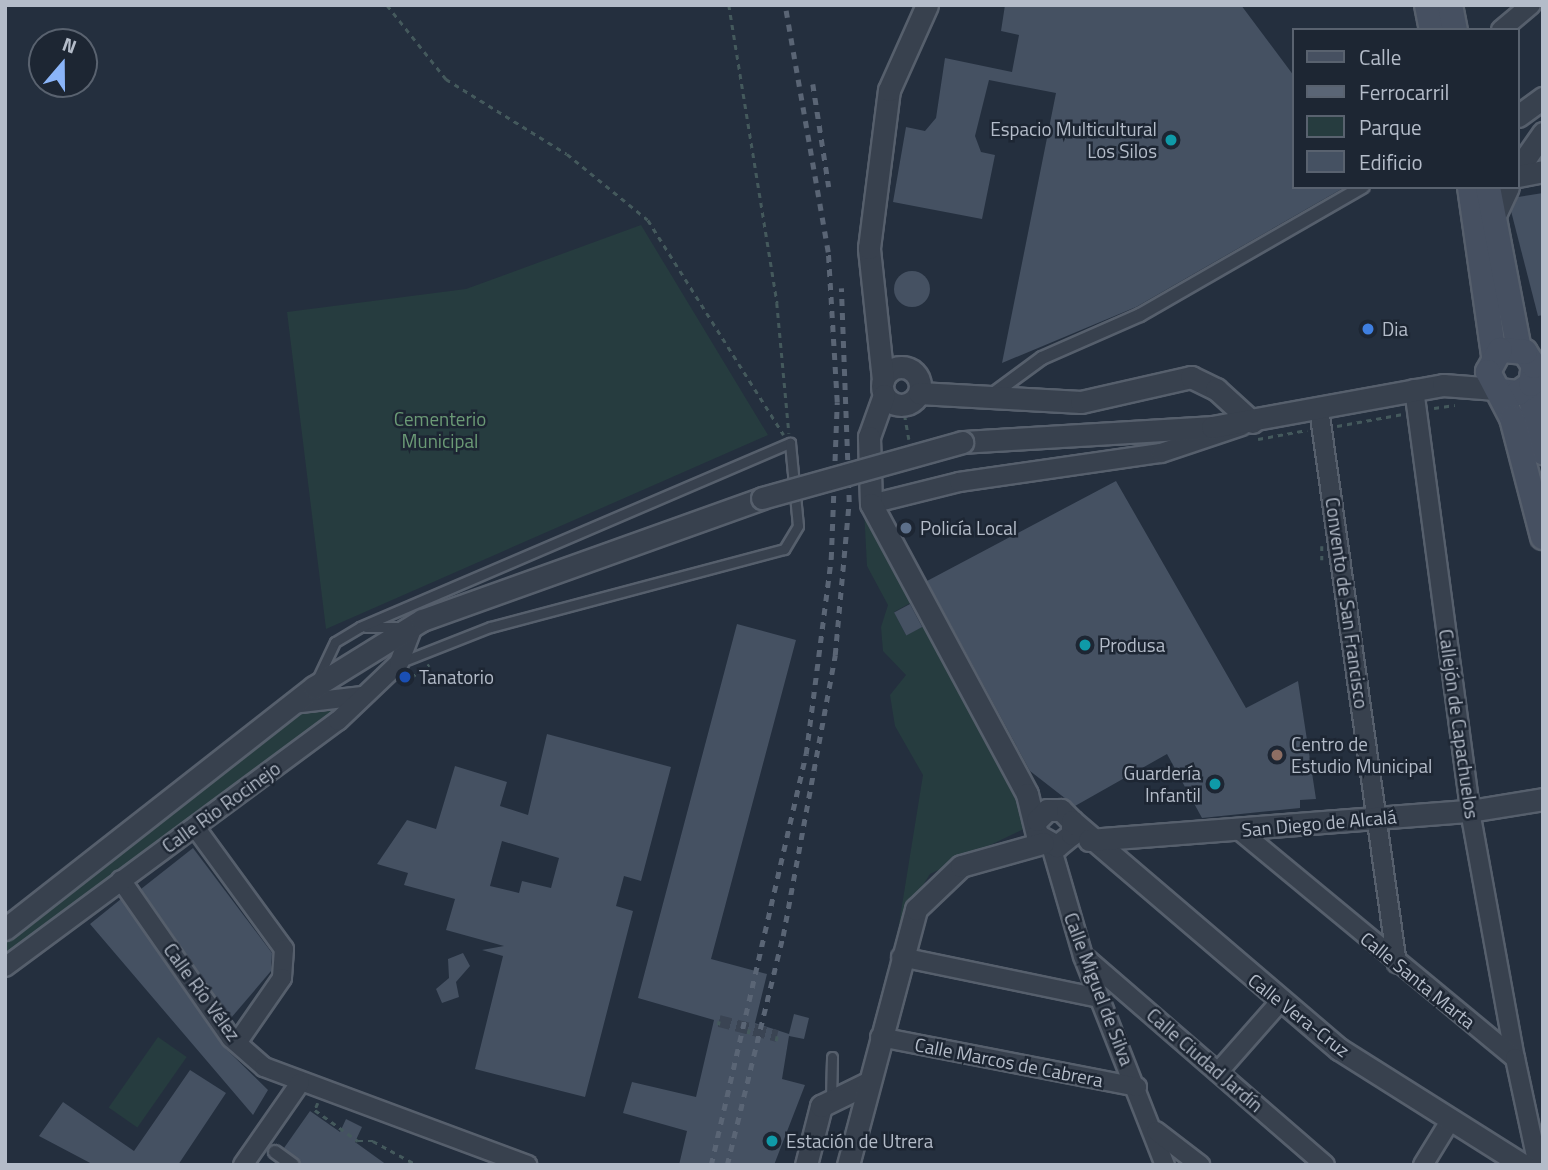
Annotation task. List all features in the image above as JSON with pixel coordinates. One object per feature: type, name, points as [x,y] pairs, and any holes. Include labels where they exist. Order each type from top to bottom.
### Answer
[{"type":"main road","points":[[1427,5],[1433,28]]},
{"type":"main road","points":[[1450,5],[1455,28]]},
{"type":"main road","points":[[1470,189],[1497,390],[1543,537]]},
{"type":"main road","points":[[1488,189],[1519,349],[1533,363],[1541,439]]},
{"type":"main road","points":[[1492,358],[1519,349]]},
{"type":"main road","points":[[1497,390],[1514,394],[1535,387]]},
{"type":"street","points":[[883,387],[869,248],[889,90],[927,5]]},
{"type":"street","points":[[1503,28],[1531,5]]},
{"type":"street","points":[[1520,115],[1543,98]]},
{"type":"street","points":[[1520,164],[1543,133]]},
{"type":"street","points":[[1520,165],[1543,170]]},
{"type":"street","points":[[988,394],[1042,358],[1140,315],[1360,189]]},
{"type":"street","points":[[1494,217],[1507,189]]},
{"type":"street","points":[[878,321],[912,385]]},
{"type":"street","points":[[1443,384],[1492,358]]},
{"type":"street","points":[[912,385],[896,367],[883,387],[869,437],[870,504],[1022,785],[1053,830]]},
{"type":"street","points":[[883,387],[912,385],[1081,402],[1191,377],[1216,389],[1251,431]]},
{"type":"street","points":[[870,504],[959,482],[1161,453],[1251,431],[1321,419],[1414,389],[1443,384],[1497,390]]},
{"type":"street","points":[[869,437],[912,385]]},
{"type":"street","name":"Callejón de Capachuelos","points":[[1414,389],[1470,811],[1515,1058]]},
{"type":"street","name":"Convento de San Francisco","points":[[1321,419],[1397,964]]},
{"type":"street","points":[[5,929],[314,687],[413,626],[762,498],[911,453],[962,442],[1251,431]]},
{"type":"street","name":"Calle Rio Rocinejo","points":[[5,967],[338,721],[361,696],[399,663],[413,626]]},
{"type":"street","points":[[292,704],[361,696]]},
{"type":"street","name":"San Diego de Alcalá","points":[[848,1165],[866,1084],[916,909],[936,884],[971,862],[1053,830],[1094,840],[1470,811],[1543,799]]},
{"type":"street","points":[[195,827],[284,949],[282,978],[237,1043]]},
{"type":"street","name":"Calle Miguel de Silva","points":[[1053,830],[1083,956],[1156,1131],[1165,1165]]},
{"type":"street","name":"Calle Santa Marta","points":[[1239,830],[1397,964],[1515,1058]]},
{"type":"street","name":"Calle Vera-Cruz","points":[[1094,840],[1279,1003],[1450,1121],[1523,1165]]},
{"type":"street","name":"Calle Río Vélez","points":[[121,880],[237,1043],[264,1067],[300,1083],[522,1164]]},
{"type":"street","name":"Calle Ciudad Jardín","points":[[1083,956],[1325,1165]]},
{"type":"street","points":[[901,957],[1099,998]]},
{"type":"street","points":[[1219,1071],[1279,1003]]},
{"type":"street","name":"Calle Marcos de Cabrera","points":[[880,1037],[1137,1087]]},
{"type":"street","points":[[1515,1058],[1538,1165]]},
{"type":"street","points":[[243,1165],[300,1083]]},
{"type":"street","points":[[806,1165],[821,1106],[866,1084]]},
{"type":"street","points":[[835,1098],[854,1103],[858,1119]]},
{"type":"street","points":[[1423,1165],[1450,1121]]},
{"type":"street","points":[[1156,1131],[1200,1165]]},
{"type":"street","points":[[275,1152],[293,1165]]},
{"type":"lane","points":[[314,687],[335,642],[360,628],[790,443],[798,526],[784,549],[490,627],[399,663]]},
{"type":"lane","points":[[360,628],[413,626]]},
{"type":"lane","points":[[832,1057],[835,1098]]},
{"type":"path","points":[[387,5],[446,79],[567,154],[648,220],[790,443]]},
{"type":"path","points":[[729,5],[777,303],[790,443]]},
{"type":"path","points":[[911,453],[912,385]]},
{"type":"path","points":[[1251,431],[1321,419],[1417,412],[1462,404]]},
{"type":"path","points":[[401,684],[440,657]]},
{"type":"path","points":[[748,1034],[749,1029]]},
{"type":"path","points":[[322,1090],[315,1110],[358,1140],[373,1141],[417,1165]]},
{"type":"green space","name":"Cementerio Municipal","points":[[641,225],[768,435],[326,629],[287,312],[466,289]]},
{"type":"green space","points":[[864,509],[912,602],[894,612],[906,635],[924,626],[1030,826],[930,874],[899,924],[923,775],[895,726],[890,695],[906,675],[883,651],[881,627],[888,605],[867,566]]},
{"type":"green space","points":[[319,705],[338,707],[5,961],[5,937],[297,714]]},
{"type":"green space","points":[[158,1037],[187,1057],[137,1128],[109,1107]]},
{"type":"building","name":"Espacio Multicultural Los Silos","points":[[1005,5],[1241,5],[1292,73],[1292,189],[1342,189],[1136,307],[1002,363],[1056,93],[989,80],[975,136],[981,152],[995,155],[982,219],[893,202],[906,127],[925,131],[936,118],[945,58],[1012,72],[1019,35],[1001,31]]},
{"type":"building","points":[[1543,193],[1543,315],[1538,316],[1511,211],[1518,197]]},
{"type":"building","points":[[912,271],[925,276],[930,289],[925,302],[912,307],[899,302],[894,289],[899,276]]},
{"type":"building","name":"Produsa","points":[[1116,481],[1246,708],[1298,681],[1316,799],[1300,800],[1300,808],[1202,818],[1167,754],[1075,806],[1030,771],[927,581]]},
{"type":"building","points":[[910,604],[922,627],[906,635],[894,612]]},
{"type":"building","points":[[737,624],[796,640],[711,959],[767,974],[755,1023],[789,1034],[794,1014],[809,1018],[804,1039],[789,1036],[782,1079],[805,1085],[774,1165],[679,1165],[687,1131],[623,1113],[632,1082],[696,1097],[714,1020],[638,998]]},
{"type":"building","points":[[547,734],[671,767],[641,881],[624,876],[616,906],[633,911],[585,1097],[475,1069],[503,956],[482,950],[504,946],[446,930],[455,899],[404,885],[408,873],[377,864],[407,820],[436,829],[455,766],[507,782],[500,806],[528,815]],"holes":[[[502,841],[559,858],[551,888],[522,881],[519,893],[490,886]]]},
{"type":"building","points":[[193,848],[272,953],[271,971],[231,1018],[141,889]]},
{"type":"building","points":[[121,899],[222,1045],[268,1090],[253,1115],[90,924]]},
{"type":"building","points":[[463,953],[470,966],[456,982],[459,997],[442,1003],[436,989],[449,978],[448,959]]},
{"type":"building","points":[[190,1070],[226,1093],[178,1165],[94,1165],[39,1136],[63,1102],[134,1151]]},
{"type":"building","points":[[310,1111],[340,1132],[346,1119],[362,1127],[355,1142],[387,1165],[302,1165],[284,1148]]},
{"type":"tunnel","points":[[719,1021],[777,1036]]},
{"type":"railway","points":[[711,1165],[806,754],[831,559],[837,402],[828,252],[785,5]]},
{"type":"railway","points":[[813,84],[829,187]]},
{"type":"railway","points":[[727,1165],[783,936],[835,655],[849,502],[841,288]]},
{"type":"place","name":"Espacio Multicultural Los Silos","points":[[1171,140]]},
{"type":"place","name":"Dia","points":[[1368,329]]},
{"type":"place","name":"Policía Local","points":[[906,528]]},
{"type":"place","name":"Produsa","points":[[1085,645]]},
{"type":"place","name":"Tanatorio","points":[[405,677]]},
{"type":"place","name":"Centro de Estudio Municipal","points":[[1277,755]]},
{"type":"place","name":"Guardería Infantil","points":[[1215,784]]},
{"type":"place","name":"Estación de Utrera","points":[[772,1141]]}]
